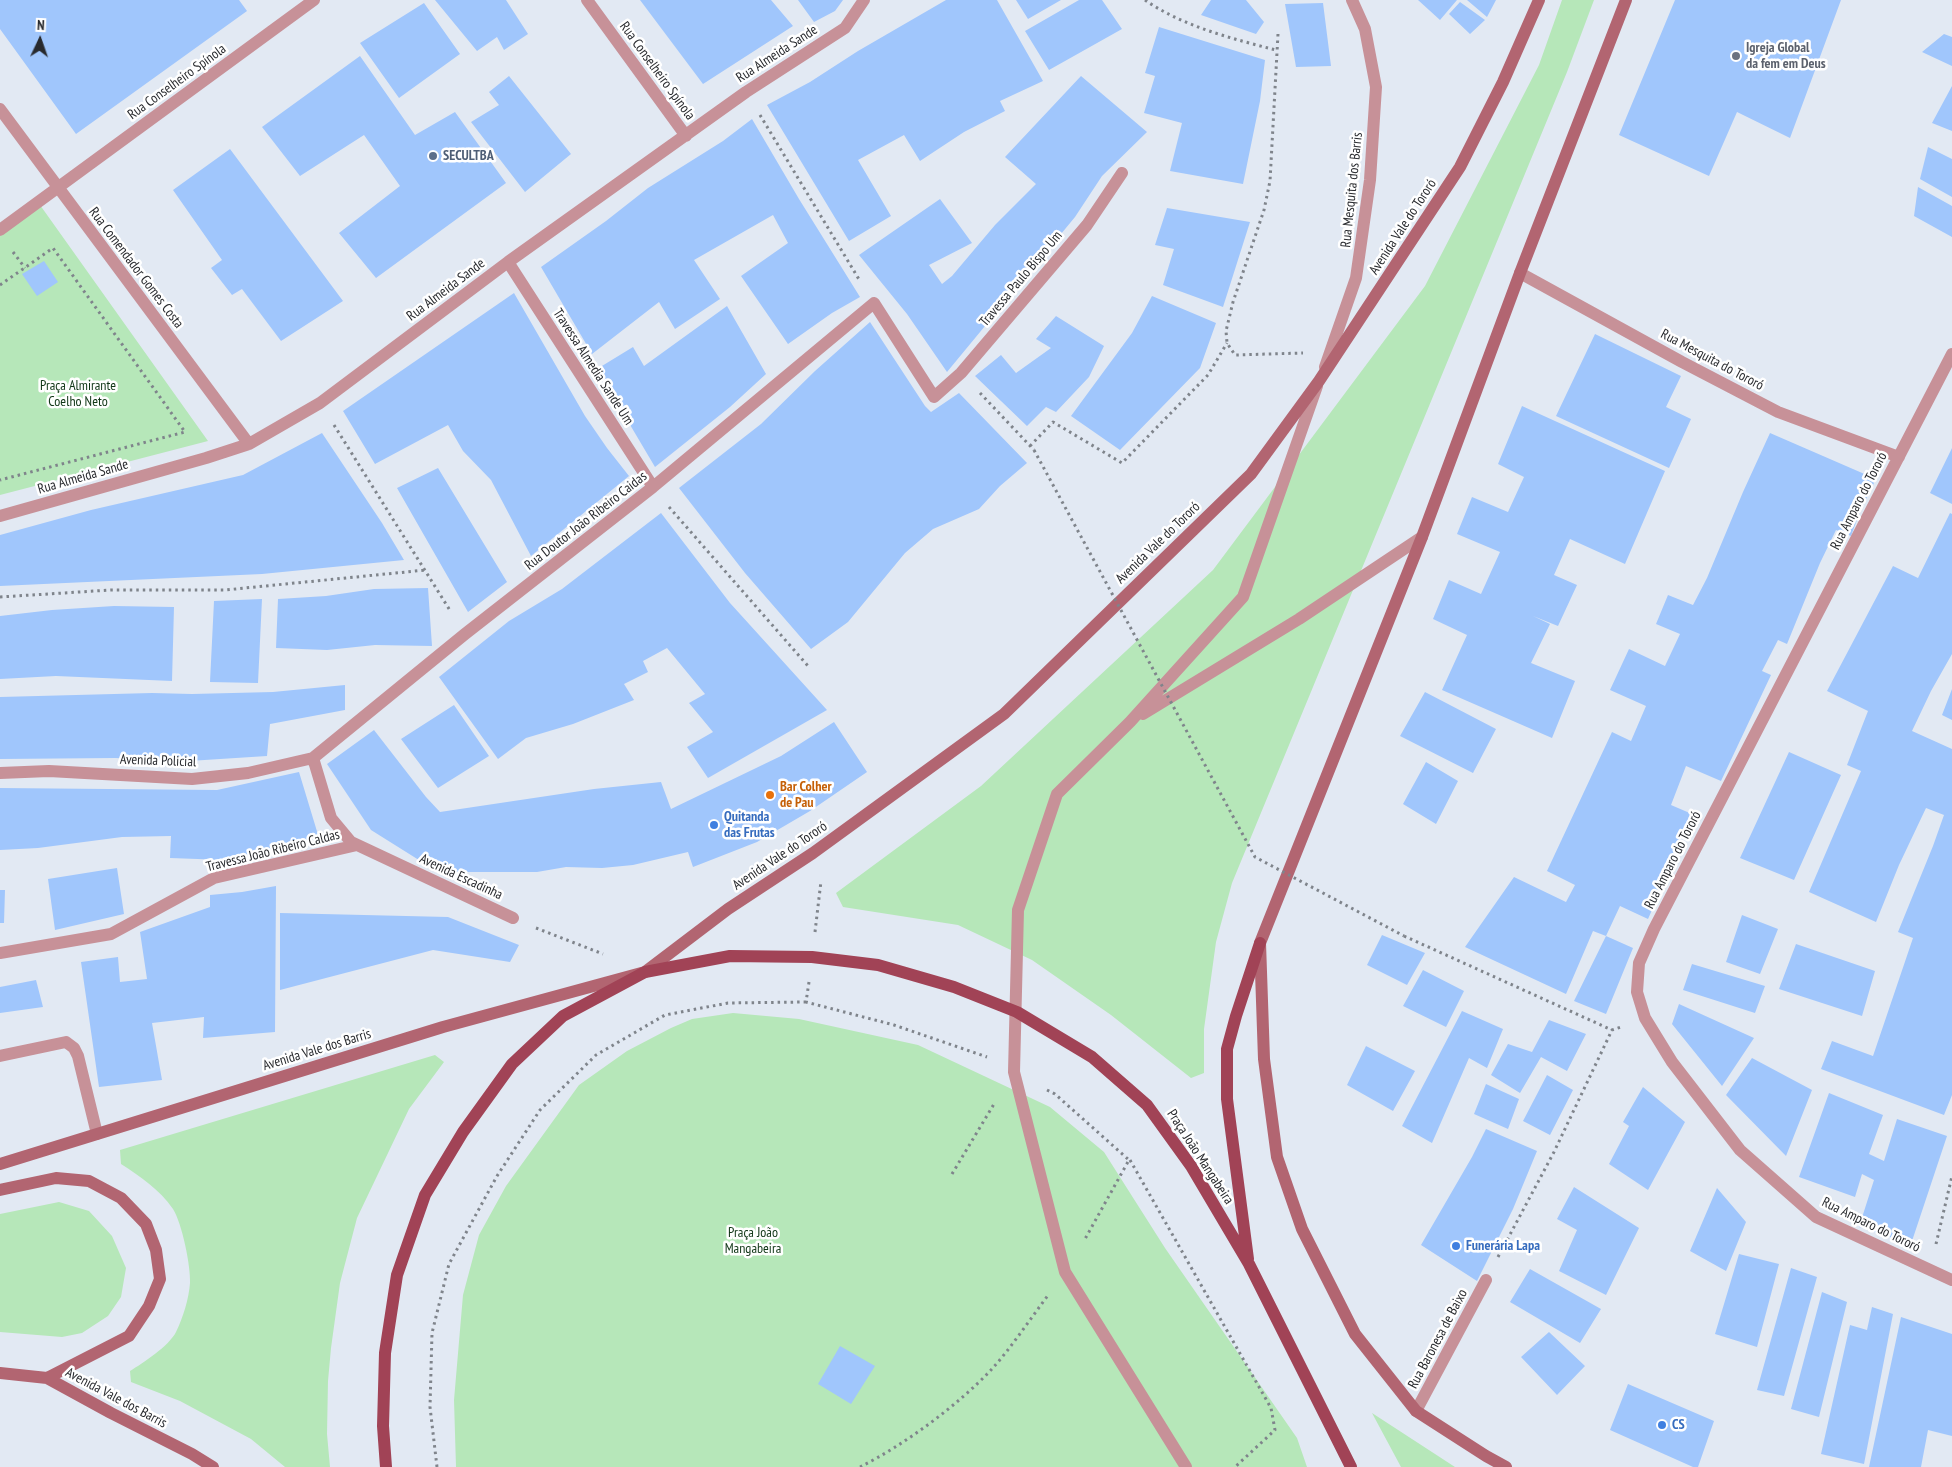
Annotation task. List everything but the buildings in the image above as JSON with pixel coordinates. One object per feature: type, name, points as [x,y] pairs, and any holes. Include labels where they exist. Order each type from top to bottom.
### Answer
[{"type":"main road","points":[[1249,1264],[1227,1099],[1228,1049],[1236,1016],[1260,943]]},
{"type":"main road","name":"Praça João Mangabeira","points":[[386,1467],[383,1426],[384,1353],[397,1275],[425,1195],[463,1132],[512,1064],[563,1016],[645,972],[730,956],[812,957],[878,965],[954,987],[1017,1012],[1092,1057],[1146,1105],[1191,1166],[1249,1264],[1351,1467]]},
{"type":"street","name":"Rua Conselheiro Spínola","points":[[58,187],[314,0]]},
{"type":"street","name":"Rua Conselheiro Spínola","points":[[586,0],[686,136]]},
{"type":"street","name":"Rua Almeida Sande","points":[[0,516],[206,458],[249,444],[320,403],[508,262],[746,92],[845,28],[864,0]]},
{"type":"street","name":"Rua Mesquita dos Barris","points":[[1130,722],[1243,597],[1356,278],[1371,171],[1376,86],[1365,29],[1352,0]]},
{"type":"street","name":"Avenida Vale do Tororó","points":[[645,972],[728,909],[813,853],[1004,714],[1251,474],[1319,380],[1460,167],[1503,82],[1539,0]]},
{"type":"street","points":[[1506,1467],[1416,1412],[1355,1334],[1302,1229],[1277,1157],[1264,1059],[1260,943],[1422,537],[1520,273],[1626,0]]},
{"type":"street","name":"Rua Comendador Gomes Costa","points":[[0,109],[249,444]]},
{"type":"street","name":"Travessa Paulo Bispo Um","points":[[874,302],[934,397],[961,373],[1087,225],[1122,173]]},
{"type":"street","points":[[0,230],[58,187]]},
{"type":"street","name":"Travessa Almedia Sande Um","points":[[508,262],[652,487]]},
{"type":"street","name":"Rua Mesquita do Tororó","points":[[1520,273],[1682,362],[1778,412],[1899,457]]},
{"type":"street","name":"Rua Doutor João Ribeiro Caidas","points":[[313,758],[465,634],[652,487],[874,302]]},
{"type":"street","name":"Rua Amparo do Tororó","points":[[1952,354],[1668,903],[1639,963],[1637,992],[1645,1018],[1672,1062],[1740,1150],[1816,1218],[1952,1280]]},
{"type":"street","points":[[1186,1467],[1065,1272],[1014,1072],[1017,1012],[1018,910],[1057,794],[1130,722],[1299,619],[1422,537]]},
{"type":"street","name":"Avenida Policial","points":[[0,773],[49,771],[192,779],[248,773],[313,758]]},
{"type":"street","name":"Avenida Escadinha","points":[[313,758],[332,818],[351,842],[513,918]]},
{"type":"street","name":"Travessa João Ribeiro Caldas","points":[[0,953],[111,934],[214,878],[357,845]]},
{"type":"street","name":"Avenida Vale dos Barris","points":[[0,1164],[443,1027],[645,972]]},
{"type":"street","points":[[0,1056],[66,1042],[74,1048],[78,1056],[97,1134]]},
{"type":"street","points":[[0,1190],[56,1178],[89,1181],[121,1198],[146,1224],[156,1250],[160,1279],[149,1306],[129,1336],[47,1378]]},
{"type":"street","name":"Rua Baronesa de Baixo","points":[[1416,1412],[1486,1280]]},
{"type":"street","name":"Avenida Vale dos Barris","points":[[0,1373],[47,1378],[192,1454],[213,1467]]},
{"type":"path","points":[[1145,0],[1159,10],[1225,37],[1277,50]]},
{"type":"path","points":[[1278,34],[1270,182],[1264,210],[1233,302],[1226,330],[1227,343],[1235,354],[1331,352]]},
{"type":"path","points":[[746,92],[874,302]]},
{"type":"path","points":[[0,285],[53,248],[185,432],[0,480]]},
{"type":"path","points":[[1030,446],[1053,422],[1122,463],[1208,375],[1227,343]]},
{"type":"path","points":[[961,373],[1034,450],[1255,857],[1404,936],[1612,1030],[1645,1018]]},
{"type":"path","points":[[320,403],[465,634]]},
{"type":"path","points":[[652,487],[808,666]]},
{"type":"path","points":[[0,597],[111,590],[225,590],[426,570]]},
{"type":"path","points":[[806,1002],[822,866],[813,853]]},
{"type":"path","points":[[513,918],[645,972]]},
{"type":"path","points":[[437,1467],[430,1407],[432,1332],[449,1264],[497,1176],[540,1110],[596,1055],[665,1015],[728,1003],[806,1002],[894,1025],[989,1057],[1055,1094],[1129,1160],[1271,1408],[1275,1430],[1235,1467]]},
{"type":"path","points":[[1486,1280],[1554,1152],[1612,1030]]},
{"type":"path","points":[[952,1174],[1014,1072]]},
{"type":"path","points":[[860,1467],[876,1459],[948,1410],[991,1370],[1065,1272],[1129,1160]]},
{"type":"path","points":[[1929,1271],[1952,1176]]},
{"type":"green space","points":[[1562,0],[1594,0],[1567,72],[1232,883],[1216,942],[1204,1029],[1204,1073],[1191,1078],[1111,1015],[1032,960],[958,925],[843,907],[836,893],[981,786],[1213,570],[1425,286],[1539,65]]},
{"type":"green space","name":"Praça Almirante Coelho Neto","points":[[40,205],[208,441],[0,495],[0,236]]},
{"type":"green space","name":"Praça João Mangabeira","points":[[733,1013],[799,1019],[918,1045],[1050,1107],[1104,1152],[1165,1248],[1297,1438],[1307,1467],[456,1467],[454,1400],[463,1295],[479,1235],[506,1186],[579,1085],[627,1051],[671,1028],[692,1019]]},
{"type":"green space","points":[[435,1055],[444,1062],[409,1109],[357,1218],[340,1283],[328,1381],[327,1434],[330,1467],[285,1467],[251,1439],[180,1401],[131,1382],[130,1371],[162,1348],[176,1332],[187,1301],[190,1276],[183,1234],[173,1209],[156,1189],[121,1164],[120,1150]]},
{"type":"green space","points":[[59,1202],[89,1211],[112,1236],[126,1268],[121,1297],[108,1316],[82,1333],[62,1337],[0,1332],[0,1214]]},
{"type":"green space","points":[[1372,1413],[1455,1467],[1401,1467]]},
{"type":"place","name":"Igreja Global da fem em Deus","points":[[1736,56]]},
{"type":"place","name":"SECULTBA","points":[[433,156]]},
{"type":"place","name":"Bar Colher de Pau","points":[[770,795]]},
{"type":"place","name":"Quitanda das Frutas","points":[[714,825]]},
{"type":"place","name":"Funerária Lapa","points":[[1456,1246]]},
{"type":"place","name":"CS","points":[[1662,1425]]}]
